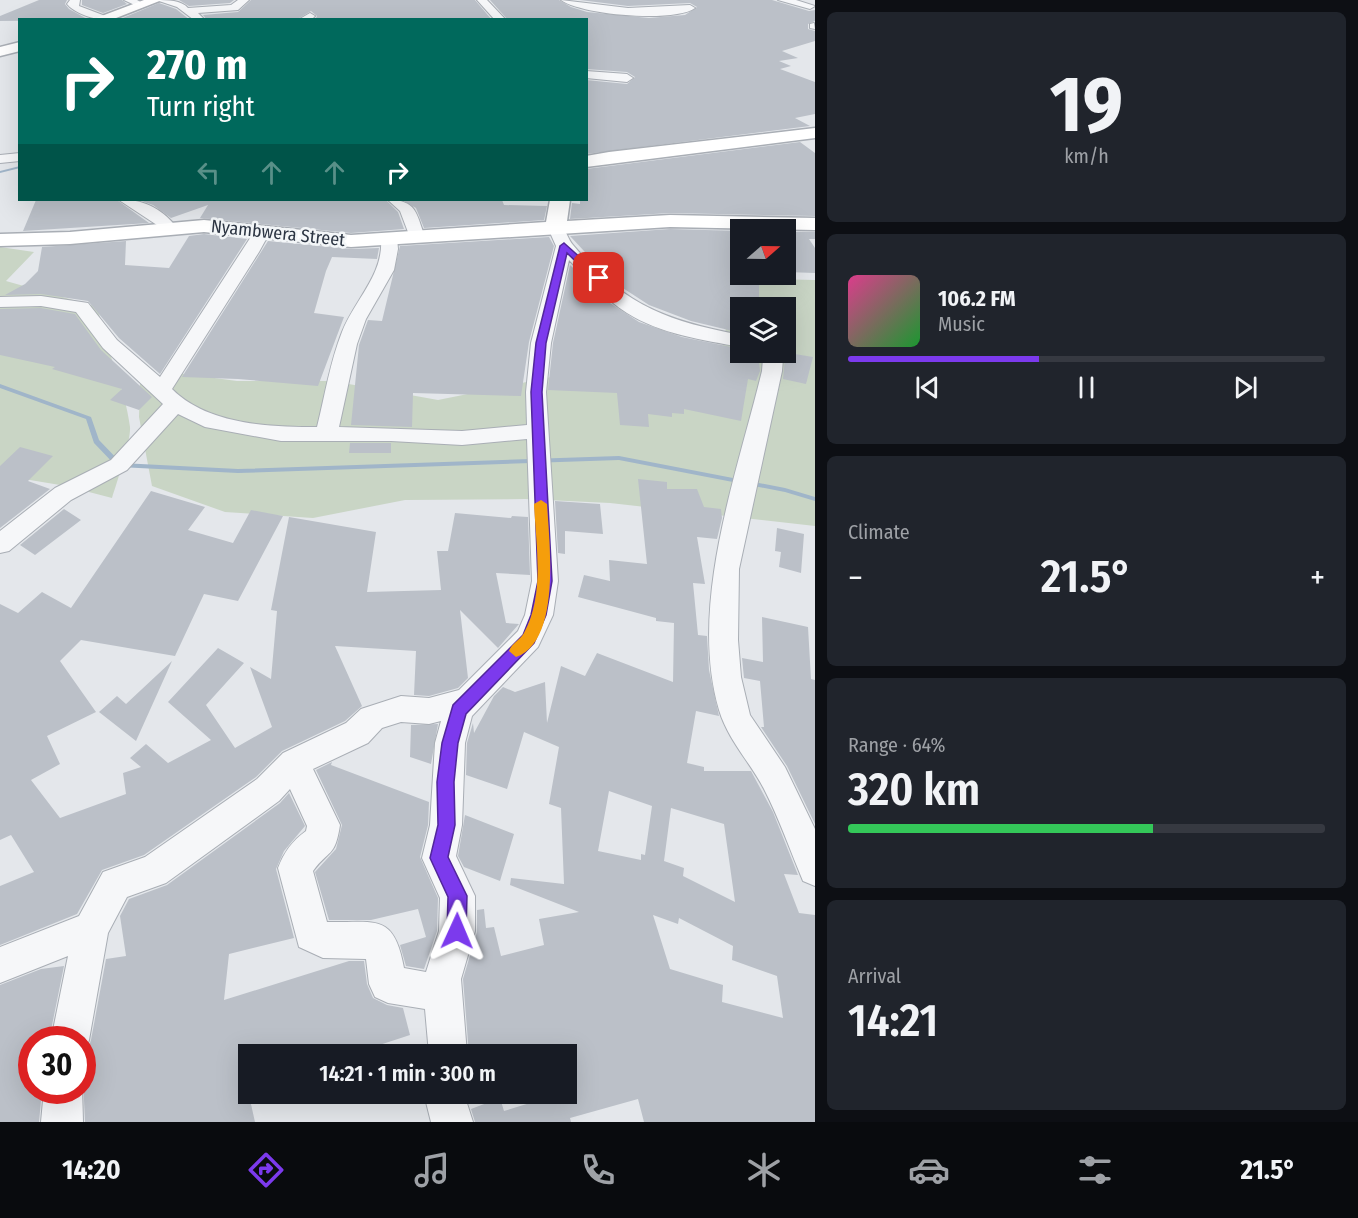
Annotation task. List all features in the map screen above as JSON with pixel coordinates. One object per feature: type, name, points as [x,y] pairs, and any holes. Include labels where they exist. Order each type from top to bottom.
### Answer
[{"type":"street","points":[[75,0],[72,4],[75,8],[100,18],[135,2],[156,0]]},
{"type":"street","points":[[161,0],[181,4],[198,18]]},
{"type":"street","points":[[188,11],[234,8],[244,0]]},
{"type":"street","points":[[482,0],[499,18]]},
{"type":"street","points":[[566,0],[629,13],[661,13],[690,8]]},
{"type":"street","points":[[783,0],[810,6]]},
{"type":"street","points":[[0,52],[18,47]]},
{"type":"street","points":[[588,74],[627,78]]},
{"type":"street","points":[[588,162],[609,157],[815,133]]},
{"type":"street","points":[[0,159],[18,158]]},
{"type":"street","points":[[129,201],[157,216],[169,228]]},
{"type":"street","points":[[396,201],[407,209],[417,237]]},
{"type":"street","points":[[447,1044],[442,979],[457,931],[458,896],[439,858],[446,825],[446,782],[450,743],[459,710],[528,639],[539,615],[545,581],[536,392],[541,343],[560,237],[560,201]]},
{"type":"street","name":"Nyambwera Street","points":[[0,240],[70,238],[204,226],[351,241],[417,237],[560,237],[670,221],[815,224]]},
{"type":"street","points":[[0,544],[63,494],[118,465],[168,397],[199,331],[238,277],[262,232]]},
{"type":"street","points":[[560,237],[622,302],[638,311],[700,334],[730,339]]},
{"type":"street","points":[[326,436],[356,320],[386,266],[392,248],[389,238]]},
{"type":"street","points":[[0,302],[41,301],[82,307],[110,344],[168,397],[205,420],[281,434],[326,436],[363,433],[462,438],[537,431]]},
{"type":"street","points":[[773,363],[726,569],[724,607],[728,678],[734,710],[745,736],[768,765],[815,869]]},
{"type":"street","points":[[73,1026],[91,929],[116,884],[154,871],[268,790],[294,764],[357,733],[372,718],[401,709],[429,711],[470,700]]},
{"type":"street","points":[[294,764],[324,825],[321,841],[307,850],[296,868],[312,934],[323,940],[377,941],[382,947],[388,984],[442,993]]},
{"type":"street","points":[[0,965],[91,929]]},
{"type":"street","points":[[62,1122],[63,1104]]},
{"type":"street","points":[[447,1104],[452,1122]]},
{"type":"green space","points":[[0,247],[34,252],[6,281],[98,307],[124,396],[130,427],[126,451],[112,498],[66,486],[0,475]]},
{"type":"green space","points":[[796,280],[815,280],[815,526],[610,503],[525,499],[405,500],[313,518],[225,512],[152,486],[139,417],[140,384],[177,373],[237,381],[332,381],[438,400],[576,372],[716,378],[730,308],[730,363],[796,363],[796,297],[732,297],[735,285],[796,285]]},
{"type":"building","points":[[39,0],[67,0],[65,4],[69,9],[85,18],[18,18],[18,21],[0,21],[0,16]]},
{"type":"building","points":[[82,0],[122,0],[127,4],[103,13],[82,5]]},
{"type":"building","points":[[179,0],[234,0],[230,3],[189,6]]},
{"type":"building","points":[[251,0],[475,0],[490,18],[316,18],[317,16],[311,11],[299,18],[205,18],[203,15],[238,12]]},
{"type":"building","points":[[490,0],[559,0],[587,12],[649,18],[685,15],[697,7],[690,3],[628,6],[580,0],[772,0],[809,11],[815,10],[815,21],[808,24],[808,29],[815,31],[815,41],[782,51],[798,58],[779,61],[791,66],[780,69],[815,82],[815,114],[795,118],[810,126],[588,154],[588,80],[627,84],[635,77],[627,72],[588,69],[588,18],[506,18]]},
{"type":"building","points":[[159,3],[176,9],[187,18],[123,18]]},
{"type":"building","points":[[800,142],[815,153],[815,216],[670,213],[570,219],[572,203],[580,204],[580,201],[588,201],[588,169]]},
{"type":"building","points":[[36,201],[118,201],[149,223],[23,231]]},
{"type":"building","points":[[142,201],[387,201],[398,212],[404,229],[351,233],[200,218],[208,205],[171,218],[153,205]]},
{"type":"building","points":[[404,201],[502,201],[504,205],[547,206],[544,220],[424,228],[416,208]]},
{"type":"building","points":[[670,229],[730,231],[730,285],[759,285],[759,297],[730,297],[730,330],[691,321],[649,305],[612,281],[570,236]]},
{"type":"building","points":[[796,232],[815,232],[815,239],[809,239],[815,248],[815,273],[796,272]]},
{"type":"building","points":[[204,234],[247,239],[160,374],[119,338],[88,301],[41,294],[5,295],[25,284],[38,271],[42,247],[126,241],[125,265],[169,268],[189,236]]},
{"type":"building","points":[[549,237],[554,246],[529,342],[521,396],[413,393],[412,427],[351,425],[359,345],[368,320],[382,321],[400,246]]},
{"type":"building","points":[[268,241],[351,249],[379,248],[377,259],[332,257],[314,313],[344,317],[318,386],[182,377]]},
{"type":"building","points":[[570,265],[610,303],[639,322],[682,337],[730,347],[730,363],[759,363],[760,371],[756,381],[748,379],[741,421],[684,409],[684,414],[672,413],[672,417],[648,414],[649,427],[620,425],[617,393],[548,390],[553,343]]},
{"type":"building","points":[[41,308],[75,314],[101,350],[152,397],[139,410],[110,400],[122,389],[52,369],[55,367],[0,355],[0,309]]},
{"type":"building","points":[[796,354],[813,357],[806,384],[783,379],[785,363],[796,363]]},
{"type":"building","points":[[350,443],[391,443],[391,453],[349,453]]},
{"type":"building","points":[[20,447],[53,456],[28,481],[50,489],[0,528],[0,466]]},
{"type":"building","points":[[638,479],[667,482],[667,489],[697,489],[704,507],[721,509],[722,518],[717,539],[697,537],[705,584],[693,583],[698,635],[707,636],[709,670],[719,716],[696,711],[687,763],[704,767],[704,771],[751,771],[773,812],[798,875],[784,874],[799,913],[815,915],[815,1122],[644,1122],[638,1099],[570,1118],[571,1122],[475,1122],[471,1109],[484,1104],[502,1104],[504,1111],[527,1104],[577,1104],[577,1044],[468,1044],[463,979],[477,932],[477,910],[484,909],[486,928],[494,927],[501,956],[544,945],[539,919],[579,912],[510,885],[511,878],[564,884],[561,808],[549,804],[559,747],[524,732],[507,789],[466,775],[467,743],[473,723],[474,733],[494,696],[503,687],[515,692],[545,682],[547,723],[561,666],[585,676],[597,653],[673,682],[674,623],[656,621],[656,618],[578,597],[584,575],[610,581],[609,560],[647,564]],"holes":[[[609,791],[652,806],[645,855],[641,854],[641,860],[598,851]],[[671,808],[724,824],[735,902],[683,876],[684,868],[664,861]],[[653,915],[678,924],[679,918],[733,946],[732,960],[777,976],[783,1018],[722,1002],[723,985],[670,969]]]},
{"type":"building","points":[[151,491],[205,507],[188,530],[233,543],[251,510],[283,516],[238,601],[204,594],[175,656],[81,640],[60,661],[96,712],[47,736],[60,764],[31,780],[60,818],[126,794],[123,773],[141,767],[130,758],[146,744],[168,763],[211,740],[168,702],[218,648],[244,663],[206,705],[235,748],[272,727],[250,667],[271,679],[277,611],[271,610],[289,517],[376,532],[367,592],[441,590],[437,551],[448,551],[455,513],[511,518],[512,516],[528,517],[530,575],[496,573],[506,623],[519,624],[498,648],[460,610],[468,678],[458,688],[429,696],[414,695],[416,651],[335,646],[362,706],[345,721],[282,751],[256,777],[144,855],[102,870],[77,914],[0,945],[0,886],[34,872],[11,835],[0,840],[0,604],[18,613],[42,592],[71,608]]},
{"type":"building","points":[[555,501],[600,504],[603,534],[565,531],[565,554],[558,553]]},
{"type":"building","points":[[64,509],[81,520],[35,555],[20,545]]},
{"type":"building","points":[[777,528],[804,534],[801,573],[779,567],[781,552],[775,551]]},
{"type":"building","points":[[762,617],[808,627],[811,679],[815,680],[815,824],[787,766],[761,727],[764,727],[760,681],[744,678],[742,658],[763,662]]},
{"type":"building","points":[[172,661],[136,741],[99,712],[117,696],[126,704]]},
{"type":"building","points":[[438,724],[431,764],[410,757],[411,725]]},
{"type":"building","points":[[332,762],[331,765],[429,802],[428,825],[420,857],[438,898],[437,931],[424,969],[406,966],[400,945],[426,937],[418,909],[371,920],[329,920],[315,872],[336,849],[342,825],[316,770]]},
{"type":"building","points":[[289,793],[305,826],[284,851],[276,869],[294,938],[229,954],[224,1000],[349,961],[364,961],[367,984],[373,998],[387,1005],[403,1008],[410,1035],[383,1044],[238,1044],[238,1104],[251,1104],[255,1122],[85,1122],[84,1104],[96,1104],[96,1026],[94,1026],[106,959],[126,956],[120,916],[129,899],[167,885],[280,803]]},
{"type":"building","points":[[465,815],[514,834],[500,881],[464,867],[458,856]]},
{"type":"building","points":[[64,966],[52,1026],[18,1026],[18,1104],[41,1104],[39,1122],[0,1122],[0,985],[41,969]]},
{"type":"waterway","points":[[0,172],[18,168]]},
{"type":"waterway","points":[[0,386],[89,418],[96,441],[119,465],[238,471],[619,458],[785,490],[815,499]]},
{"type":"slow traffic","points":[[516,651],[528,639],[539,615],[545,581],[541,504]]},
{"type":"route","points":[[457,931],[458,896],[439,858],[446,825],[446,782],[450,743],[459,710],[528,639],[539,615],[545,581],[536,392],[541,343],[557,285],[564,246],[599,278]]}]
